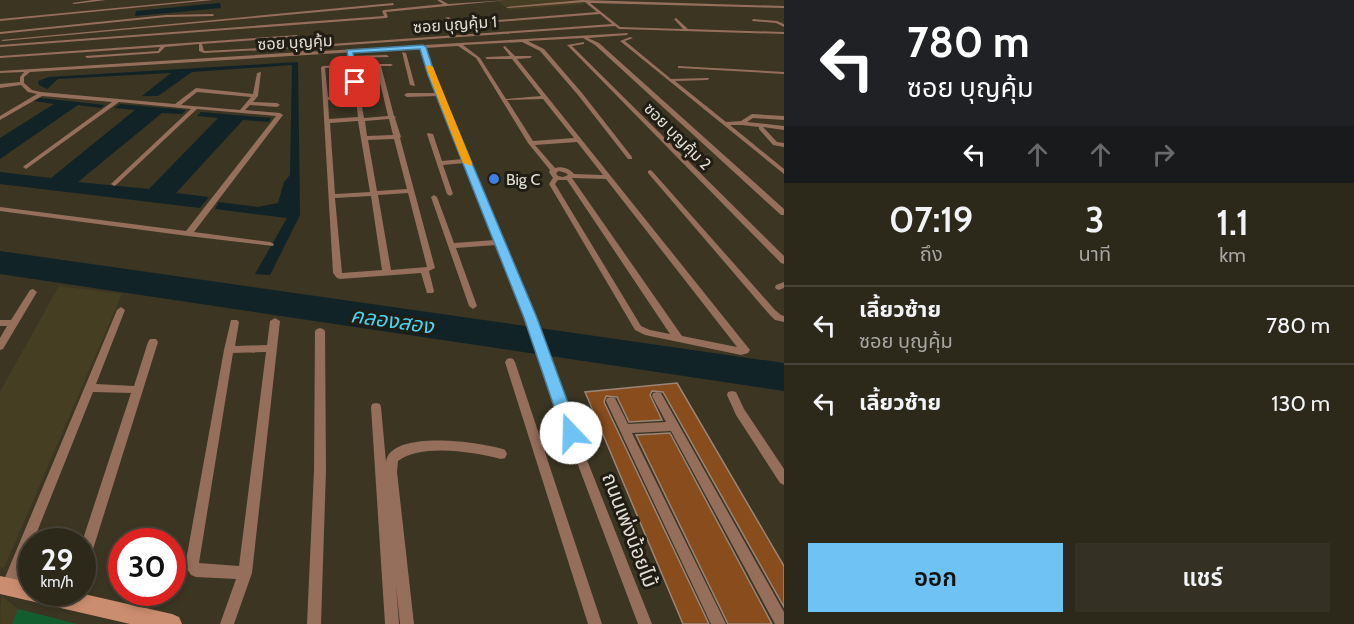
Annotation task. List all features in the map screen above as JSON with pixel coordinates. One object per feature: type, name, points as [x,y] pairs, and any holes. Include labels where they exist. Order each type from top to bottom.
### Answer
[{"type":"street","points":[[74,3],[104,0]]},
{"type":"street","points":[[148,6],[152,0]]},
{"type":"street","points":[[0,20],[211,0]]},
{"type":"street","points":[[0,33],[166,16],[213,15],[391,0]]},
{"type":"street","points":[[0,46],[141,33],[163,34],[293,21],[440,0],[447,5]]},
{"type":"street","points":[[0,40],[163,25],[312,17],[387,16],[384,11],[506,0]]},
{"type":"street","points":[[586,1],[632,39],[622,41],[784,172]]},
{"type":"street","points":[[508,7],[586,1],[784,7]]},
{"type":"street","points":[[447,18],[460,24],[601,13]]},
{"type":"street","points":[[753,20],[777,21],[776,29]]},
{"type":"street","points":[[529,21],[540,30]]},
{"type":"street","points":[[671,27],[678,21],[687,30]]},
{"type":"street","points":[[764,21],[784,33]]},
{"type":"street","points":[[509,23],[520,32]]},
{"type":"street","points":[[490,24],[500,33]]},
{"type":"street","points":[[645,24],[650,29]]},
{"type":"street","points":[[662,24],[687,30],[776,29]]},
{"type":"street","points":[[163,25],[163,34]]},
{"type":"street","points":[[471,25],[479,34]]},
{"type":"street","points":[[450,27],[458,36]]},
{"type":"street","name":"ซอย บุญคุ้ม 1","points":[[201,45],[201,51],[204,52],[327,45],[351,51],[373,42],[395,40],[540,30],[671,27]]},
{"type":"street","points":[[430,28],[438,38]]},
{"type":"street","points":[[410,30],[416,39]]},
{"type":"street","points":[[389,31],[395,40]]},
{"type":"street","points":[[368,33],[373,42]]},
{"type":"street","name":"ซอย บุญคุ้ม","points":[[0,72],[627,34]]},
{"type":"street","points":[[347,35],[387,273]]},
{"type":"street","points":[[0,57],[297,36]]},
{"type":"street","points":[[324,37],[327,45]]},
{"type":"street","points":[[584,37],[590,43],[597,45],[784,213]]},
{"type":"street","points":[[281,39],[283,47]]},
{"type":"street","points":[[253,40],[255,49]]},
{"type":"street","points":[[524,40],[542,50],[630,158]]},
{"type":"street","points":[[98,56],[107,42]]},
{"type":"street","points":[[228,43],[228,51]]},
{"type":"street","name":"ซอย บุญคุ้ม 2","points":[[590,43],[569,45],[784,261]]},
{"type":"street","points":[[463,44],[481,58],[534,144]]},
{"type":"street","points":[[0,63],[149,53],[162,51],[164,45]]},
{"type":"street","points":[[301,46],[304,54]]},
{"type":"street","name":"ถนนเพ่งน้อยไม้","points":[[423,47],[432,75],[531,318],[546,364],[645,624]]},
{"type":"street","points":[[505,47],[745,350],[741,351],[679,339],[648,333],[638,328],[552,184],[555,174],[564,170],[570,177],[679,339]]},
{"type":"street","points":[[312,59],[351,51],[387,56]]},
{"type":"street","points":[[143,63],[149,53]]},
{"type":"street","points":[[404,53],[413,85]]},
{"type":"street","points":[[481,58],[530,57]]},
{"type":"street","points":[[481,58],[549,168],[555,174]]},
{"type":"street","points":[[407,63],[428,62]]},
{"type":"street","points":[[313,68],[391,64]]},
{"type":"street","points":[[323,67],[337,273],[345,276],[424,270],[431,268],[378,65]]},
{"type":"street","points":[[680,67],[784,73]]},
{"type":"street","points":[[28,70],[22,77],[22,83],[30,91],[41,94],[280,116],[188,234]]},
{"type":"street","points":[[241,112],[255,96],[259,73]]},
{"type":"street","points":[[410,75],[432,75]]},
{"type":"street","points":[[671,80],[706,79]]},
{"type":"street","points":[[0,86],[22,83]]},
{"type":"street","points":[[176,106],[195,90],[255,96]]},
{"type":"street","points":[[0,118],[41,94]]},
{"type":"street","points":[[407,95],[440,94]]},
{"type":"street","points":[[508,99],[544,97]]},
{"type":"street","points":[[325,99],[358,98]]},
{"type":"street","points":[[26,167],[117,101]]},
{"type":"street","points":[[250,102],[262,104],[276,102]]},
{"type":"street","points":[[114,184],[195,108]]},
{"type":"street","points":[[742,123],[752,116],[784,118]]},
{"type":"street","points":[[327,121],[393,117]]},
{"type":"street","points":[[726,124],[742,123],[784,128]]},
{"type":"street","points":[[761,128],[775,144],[784,147]]},
{"type":"street","points":[[430,134],[450,194]]},
{"type":"street","points":[[364,138],[398,137]]},
{"type":"street","points":[[534,144],[578,140]]},
{"type":"street","points":[[759,147],[784,147]]},
{"type":"street","points":[[441,163],[467,161]]},
{"type":"street","points":[[650,172],[772,312],[779,319],[784,319]]},
{"type":"street","points":[[570,177],[607,177]]},
{"type":"street","points":[[333,196],[412,191]]},
{"type":"street","points":[[434,197],[472,306]]},
{"type":"street","points":[[0,209],[270,244]]},
{"type":"street","points":[[452,246],[500,242]]},
{"type":"street","points":[[424,270],[430,291]]},
{"type":"street","points":[[0,346],[33,292]]},
{"type":"street","points":[[4,586],[90,388],[121,310]]},
{"type":"street","points":[[227,624],[245,573],[275,321]]},
{"type":"street","points":[[234,322],[192,566],[196,570],[245,573]]},
{"type":"street","points":[[0,323],[13,323]]},
{"type":"street","points":[[314,624],[320,470],[320,331]]},
{"type":"street","points":[[93,528],[153,342]]},
{"type":"street","points":[[230,350],[272,348]]},
{"type":"street","points":[[510,362],[595,624]]},
{"type":"street","points":[[90,388],[130,389]]},
{"type":"street","points":[[732,395],[740,412],[784,479]]},
{"type":"street","points":[[657,396],[783,624]]},
{"type":"street","points":[[611,401],[719,624]]},
{"type":"street","points":[[376,407],[392,624]]},
{"type":"street","points":[[625,429],[674,426]]},
{"type":"street","points":[[407,624],[391,472],[392,458],[403,450],[451,445],[476,447],[501,454]]},
{"type":"street","points":[[96,603],[172,624]]},
{"type":"shaded area","points":[[581,0],[586,4],[509,10],[497,1]]},
{"type":"shaded area","points":[[59,286],[122,294],[21,528],[18,528],[18,535],[4,568],[0,567],[0,392]]},
{"type":"shaded area","points":[[1,596],[18,609],[77,624],[0,624]]},
{"type":"green space","points":[[18,609],[77,624],[12,624]]},
{"type":"water","points":[[220,3],[221,8],[135,16],[136,11]]},
{"type":"water","points":[[298,62],[300,215],[270,275],[255,274],[287,218],[215,209],[219,202],[258,207],[278,203],[284,182],[290,175],[292,65],[192,72],[158,96],[142,96],[171,73],[58,79],[47,89],[39,85],[38,81],[49,77]]},
{"type":"water","points":[[40,98],[105,105],[101,108],[78,105],[0,159],[0,138],[54,104],[33,101]]},
{"type":"water","points":[[120,104],[186,110],[182,114],[162,113],[78,182],[149,189],[218,118],[197,116],[201,112],[271,118],[269,122],[243,120],[176,193],[209,197],[200,208],[0,184],[0,172],[51,178],[135,110],[114,108]]},
{"type":"water","name":"คลองสอง","points":[[0,251],[784,363],[784,391],[0,274]]},
{"type":"building","points":[[677,383],[784,566],[784,607],[663,392],[652,391],[650,395],[662,420],[629,422],[617,397],[606,396],[604,402],[709,624],[683,624],[585,392]]},
{"type":"building","points":[[670,433],[772,624],[728,624],[636,435]]},
{"type":"slow traffic","points":[[429,67],[468,163]]},
{"type":"place","name":"Big C","points":[[494,179]]},
{"type":"route","points":[[355,82],[350,51],[423,47],[432,75],[531,318],[571,433]]}]
